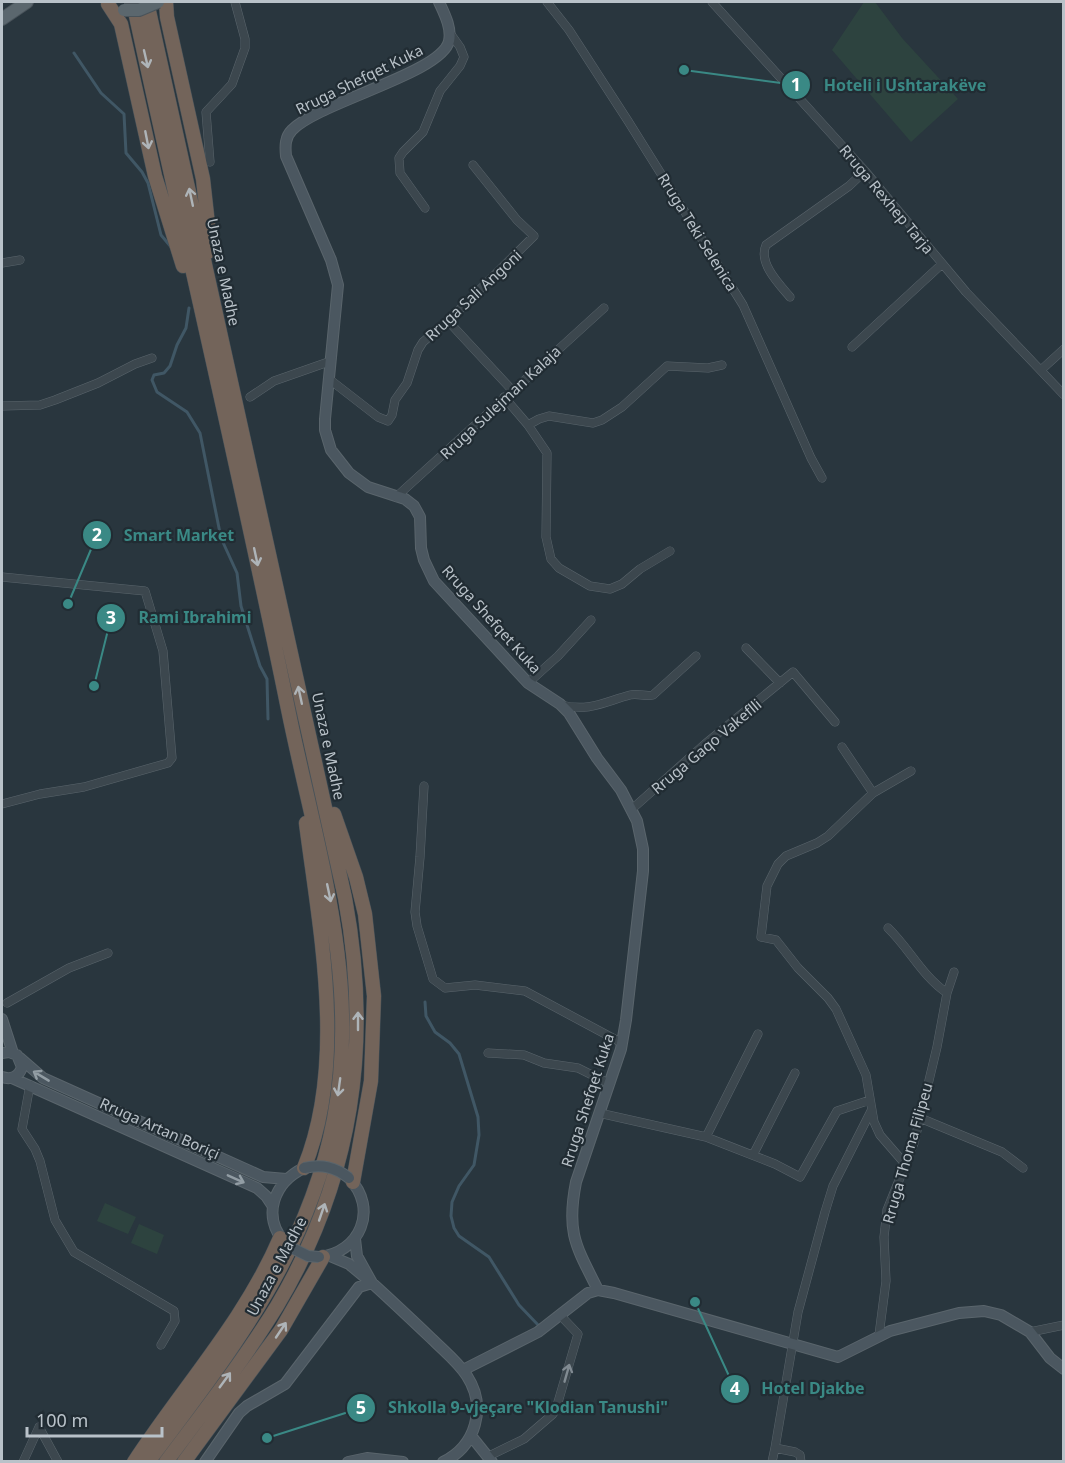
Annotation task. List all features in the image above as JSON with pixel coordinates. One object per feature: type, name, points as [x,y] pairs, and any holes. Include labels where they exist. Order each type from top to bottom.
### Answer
[{"type":"highway","name":"Unaza e Madhe","points":[[147,2],[348,914],[357,990],[358,1046],[348,1123],[341,1153],[319,1220],[300,1263],[277,1306],[252,1344],[166,1461]]},
{"type":"highway","points":[[166,2],[167,17],[202,179],[213,263],[262,492],[260,508]]},
{"type":"highway","points":[[106,3],[119,19],[124,35],[155,176],[184,272],[236,501],[246,513]]},
{"type":"highway","name":"Unaza e Madhe","points":[[128,6],[246,513],[331,900],[343,992],[341,1070],[334,1117],[327,1149],[305,1218],[287,1258],[235,1344],[148,1461]]},
{"type":"highway","points":[[313,752],[356,877],[365,914],[371,955],[374,1018],[371,1081],[351,1180]]},
{"type":"highway","points":[[297,753],[324,969],[328,1033],[317,1129],[304,1168]]},
{"type":"highway","points":[[134,1461],[255,1289],[280,1238]]},
{"type":"highway","points":[[184,1461],[281,1330],[324,1257]]},
{"type":"main road","points":[[4,18],[27,2]]},
{"type":"main road","points":[[106,3],[139,10],[158,2]]},
{"type":"street","points":[[210,162],[206,112],[232,84],[245,48],[245,39],[235,2]]},
{"type":"street","points":[[425,208],[404,182],[398,166],[403,152],[423,132],[440,91],[460,66],[464,57],[450,33],[439,2]]},
{"type":"street","name":"Rruga Teki Selenica","points":[[547,2],[628,121],[743,305],[822,478]]},
{"type":"street","name":"Rruga Rexhep Tarja","points":[[712,2],[865,171],[942,264],[1064,395]]},
{"type":"street","name":"Rruga Shefqet Kuka","points":[[450,33],[443,52],[427,63],[307,120],[291,130],[285,145],[286,156],[325,246],[338,285],[325,429],[331,450],[356,479],[379,492],[410,503],[418,512],[424,560],[435,581],[528,683],[560,705],[576,724],[632,808],[641,835],[643,871],[622,1043],[576,1182],[571,1218],[575,1243],[598,1290]]},
{"type":"street","name":"Rruga Sali Angoni","points":[[329,379],[378,417],[388,421],[392,415],[395,400],[407,383],[423,342],[448,321],[534,237],[517,220],[473,165]]},
{"type":"street","points":[[790,297],[765,261],[763,252],[766,245],[849,186],[865,171]]},
{"type":"street","points":[[2,262],[20,260]]},
{"type":"street","points":[[852,347],[942,264]]},
{"type":"street","name":"Rruga Sulejman Kalaja","points":[[396,497],[604,308]]},
{"type":"street","points":[[448,321],[512,390]]},
{"type":"street","points":[[1041,370],[1064,349]]},
{"type":"street","points":[[2,406],[40,405],[98,383],[152,358]]},
{"type":"street","points":[[250,397],[274,381],[331,361]]},
{"type":"street","points":[[528,425],[549,416],[593,423],[612,415],[667,366],[708,368],[722,365]]},
{"type":"street","points":[[504,397],[528,425],[547,453],[546,537],[551,559],[559,568],[590,586],[610,589],[622,584],[640,569],[670,551]]},
{"type":"street","points":[[2,577],[146,591],[163,651],[172,755],[171,761],[84,787],[40,794],[2,804]]},
{"type":"street","points":[[528,683],[558,656],[591,620]]},
{"type":"street","points":[[746,648],[780,683]]},
{"type":"street","points":[[560,705],[584,708],[606,704],[630,695],[653,695],[696,656]]},
{"type":"street","name":"Rruga Gaqo Vakeflli","points":[[632,808],[793,672],[835,722]]},
{"type":"street","points":[[842,747],[873,793]]},
{"type":"street","points":[[906,1165],[880,1135],[874,1122],[866,1075],[836,1009],[776,940],[761,937],[767,886],[778,864],[786,856],[828,836],[873,793],[911,771]]},
{"type":"street","points":[[424,786],[415,912],[433,979],[445,988],[475,986],[515,988],[536,995],[622,1043]]},
{"type":"street","points":[[888,928],[930,979],[947,993]]},
{"type":"street","points":[[7,1003],[69,968],[108,953]]},
{"type":"street","name":"Rruga Thoma Filipeu","points":[[879,1335],[886,1281],[885,1223],[887,1210],[906,1165],[920,1118],[947,993],[954,972]]},
{"type":"street","points":[[2,1019],[21,1071],[7,1077]]},
{"type":"street","points":[[706,1137],[758,1034]]},
{"type":"street","points":[[2,1053],[17,1055]]},
{"type":"street","points":[[488,1053],[524,1054],[544,1063],[578,1068],[610,1084]]},
{"type":"street","name":"Rruga Artan Boriçi","points":[[17,1055],[37,1075],[66,1089],[259,1176],[286,1179]]},
{"type":"street","points":[[753,1155],[795,1073]]},
{"type":"street","name":"Rruga Artan Boriçi","points":[[7,1077],[30,1085],[254,1187],[273,1205]]},
{"type":"street","points":[[30,1085],[22,1129],[40,1161],[55,1220],[70,1247],[78,1255],[174,1311],[176,1321],[161,1345]]},
{"type":"street","points":[[599,1113],[706,1137],[753,1155],[800,1177],[837,1111],[870,1100]]},
{"type":"street","points":[[772,1461],[792,1344],[806,1282],[833,1186],[871,1111]]},
{"type":"street","points":[[920,1118],[1002,1152],[1023,1168]]},
{"type":"street","points":[[324,1257],[342,1250],[355,1239],[362,1226],[364,1208],[362,1198],[351,1180],[332,1168],[323,1166],[304,1168],[286,1179],[278,1190],[273,1205],[273,1221],[280,1238],[297,1252],[349,1264],[463,1370],[472,1388],[476,1423],[472,1437],[460,1450],[443,1461]]},
{"type":"street","points":[[355,1239],[357,1256],[375,1286]]},
{"type":"street","points":[[205,1461],[239,1413],[285,1384],[359,1287],[375,1286]]},
{"type":"street","points":[[463,1370],[538,1332],[580,1298],[598,1290],[838,1357],[879,1335],[959,1313],[984,1311],[1001,1315],[1030,1332],[1050,1358],[1064,1369]]},
{"type":"street","points":[[472,1437],[490,1459],[524,1439],[556,1409],[578,1334],[560,1315]]},
{"type":"street","points":[[1030,1332],[1064,1324]]},
{"type":"street","points":[[23,1461],[39,1427],[58,1461]]},
{"type":"street","points":[[775,1448],[795,1452],[800,1455],[801,1461]]},
{"type":"street","points":[[348,1461],[367,1458],[403,1461]]},
{"type":"green space","points":[[864,2],[875,2],[902,38],[958,99],[911,142],[832,50]]},
{"type":"green space","points":[[105,1203],[136,1217],[128,1234],[97,1221]]},
{"type":"green space","points":[[139,1224],[164,1235],[157,1254],[131,1243]]},
{"type":"waterway","points":[[74,53],[101,93],[124,114],[126,153],[148,183],[161,235],[171,247]]},
{"type":"waterway","points":[[189,308],[186,328],[170,366],[164,373],[154,375],[152,380],[157,392],[187,412],[200,433],[221,538],[237,573],[241,606],[260,666],[267,679],[268,719]]},
{"type":"waterway","points":[[425,1002],[426,1016],[435,1032],[450,1043],[459,1054],[478,1117],[479,1135],[474,1165],[459,1186],[452,1202],[451,1216],[454,1228],[459,1236],[489,1257],[519,1305],[540,1327]]},
{"type":"place","name":"Hoteli i Ushtarakëve","points":[[684,70]]},
{"type":"place","name":"Smart Market","points":[[68,604]]},
{"type":"place","name":"Rami Ibrahimi","points":[[94,686]]},
{"type":"place","name":"Hotel Djakbe","points":[[695,1302]]},
{"type":"place","name":"Shkolla 9-vjeçare \"Klodian Tanushi\"","points":[[267,1438]]}]
